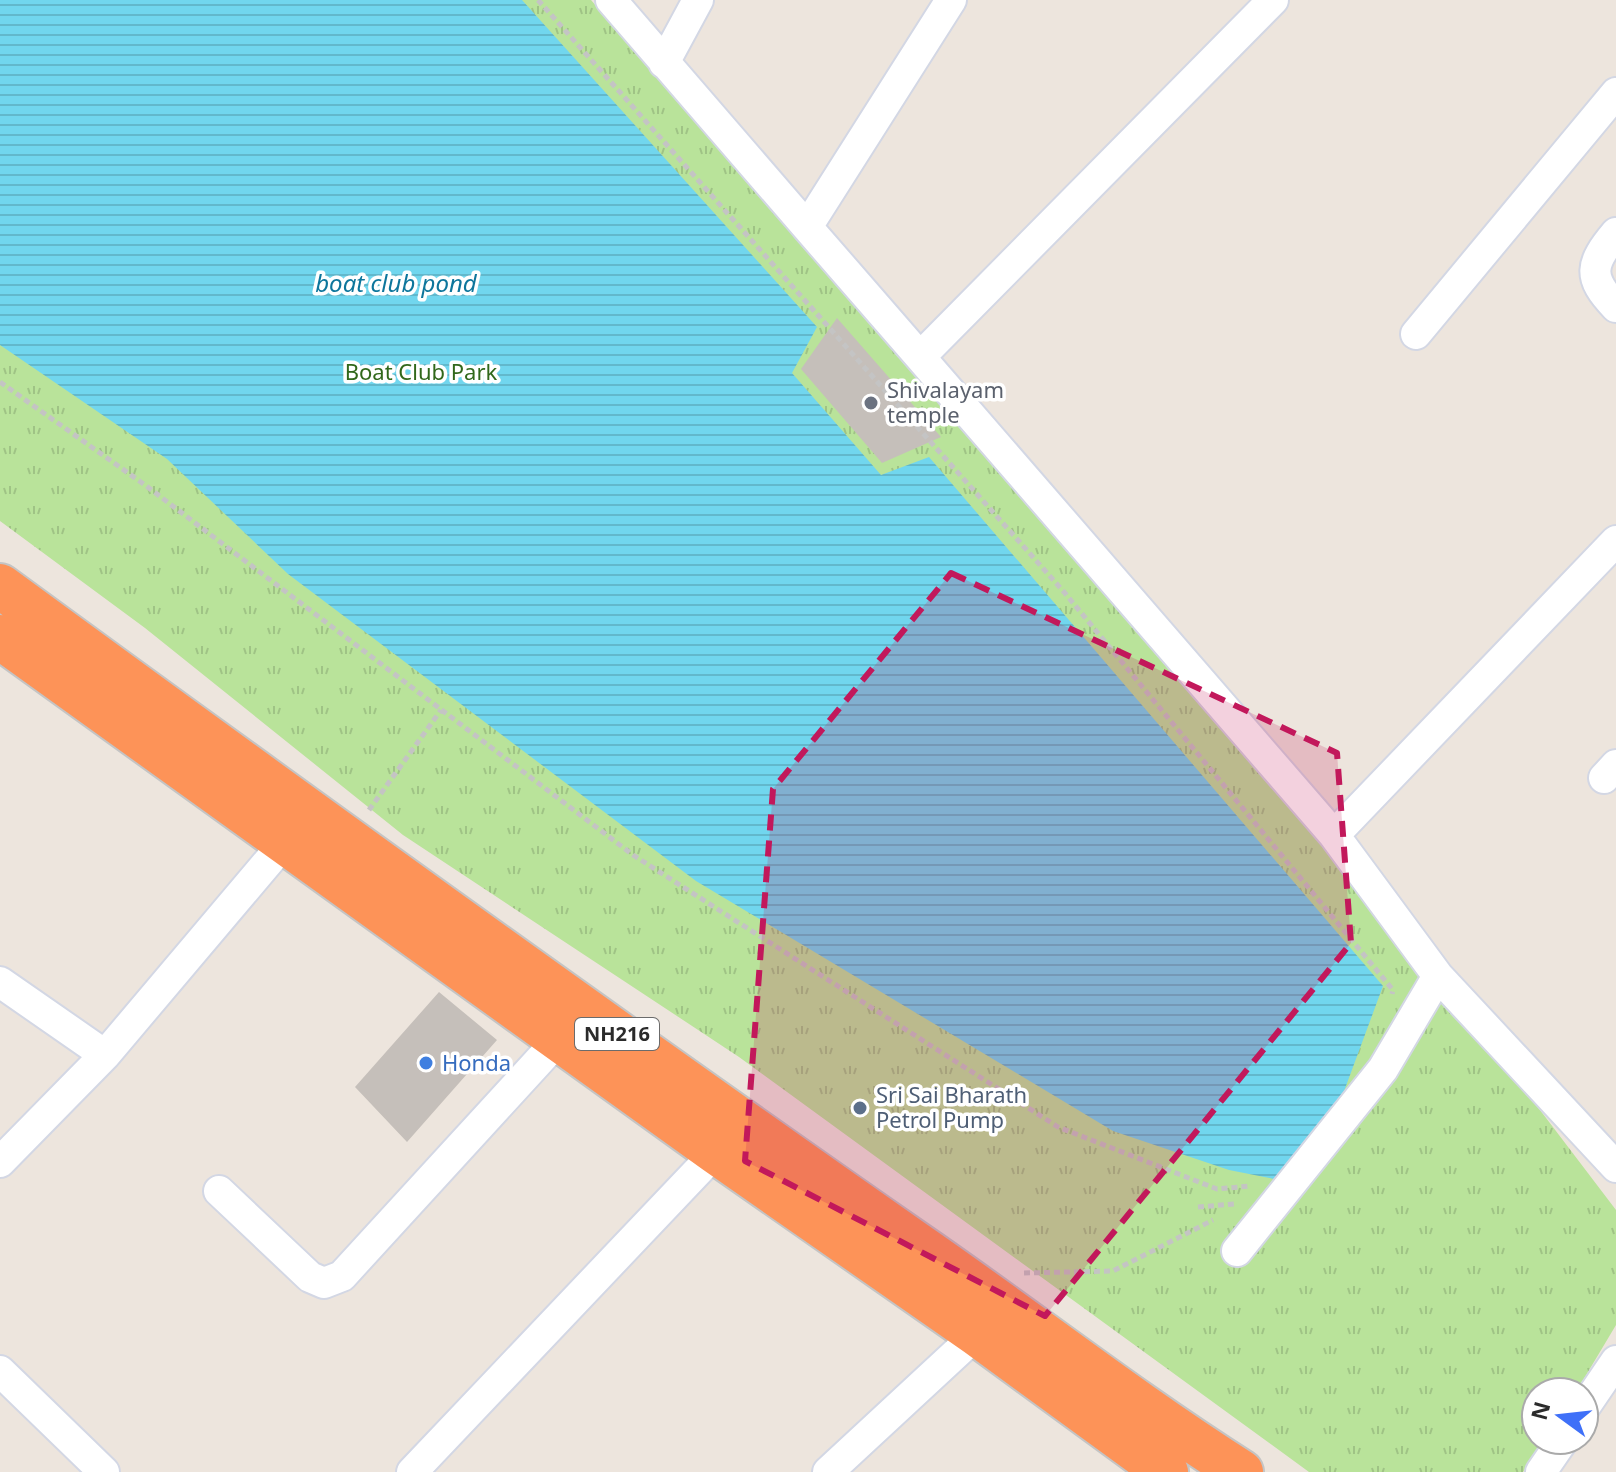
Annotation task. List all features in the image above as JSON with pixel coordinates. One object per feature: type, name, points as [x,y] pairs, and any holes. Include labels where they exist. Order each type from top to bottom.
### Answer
[{"type":"highway","name":"NH216","points":[[0,586],[676,1076],[989,1318],[1166,1472]]},
{"type":"highway","name":"NH216","points":[[0,637],[716,1152],[1241,1472]]},
{"type":"street","points":[[611,0],[1334,835],[1438,976],[1616,1167]]},
{"type":"street","points":[[664,63],[698,0]]},
{"type":"street","points":[[807,227],[951,0]]},
{"type":"street","points":[[920,357],[1273,0]]},
{"type":"street","points":[[1416,334],[1616,93]]},
{"type":"street","points":[[1616,233],[1599,253],[1594,271],[1599,289],[1616,307]]},
{"type":"street","points":[[1334,835],[1616,541]]},
{"type":"street","points":[[0,1162],[105,1055],[285,842]]},
{"type":"street","points":[[1237,1251],[1383,1069],[1438,976]]},
{"type":"street","points":[[0,982],[105,1055]]},
{"type":"street","points":[[219,1191],[310,1277],[324,1283],[342,1276],[559,1039]]},
{"type":"street","points":[[412,1472],[716,1152]]},
{"type":"street","points":[[828,1472],[989,1318]]},
{"type":"street","points":[[1600,1384],[1616,1361]]},
{"type":"street","points":[[0,1371],[104,1472]]},
{"type":"path","points":[[538,0],[1064,592],[1393,990],[1388,1003]]},
{"type":"path","points":[[0,382],[145,485],[633,855],[1058,1127],[1217,1189],[1258,1185]]},
{"type":"path","points":[[363,818],[441,710]]},
{"type":"path","points":[[989,1318],[1024,1273],[1113,1271],[1213,1220]]},
{"type":"highlighted area","points":[[951,573],[1337,753],[1351,943],[1045,1316],[745,1161],[773,789]]},
{"type":"green space","name":"boat club pond","points":[[0,0],[591,0],[1438,976],[1616,1210],[1616,1325],[1586,1376],[1520,1376],[1520,1456],[1534,1456],[1523,1472],[1309,1472],[739,1057],[403,835],[145,628],[0,521]]},
{"type":"water","name":"boat club pond","points":[[0,0],[522,0],[817,327],[792,373],[881,475],[929,457],[1383,986],[1343,1094],[1284,1181],[1229,1170],[1113,1131],[696,881],[288,574],[167,459],[0,345]]},
{"type":"building","name":"Shivalayam temple","points":[[837,318],[941,437],[882,463],[801,369]]},
{"type":"building","name":"Honda","points":[[439,992],[497,1040],[407,1142],[355,1087]]},
{"type":"place","name":"Shivalayam temple","points":[[871,403]]},
{"type":"place","name":"Honda","points":[[426,1063]]},
{"type":"place","name":"Sri Sai Bharath Petrol Pump","points":[[860,1108]]},
{"type":"park label","name":"Boat Club Park","points":[[421,372]]}]
